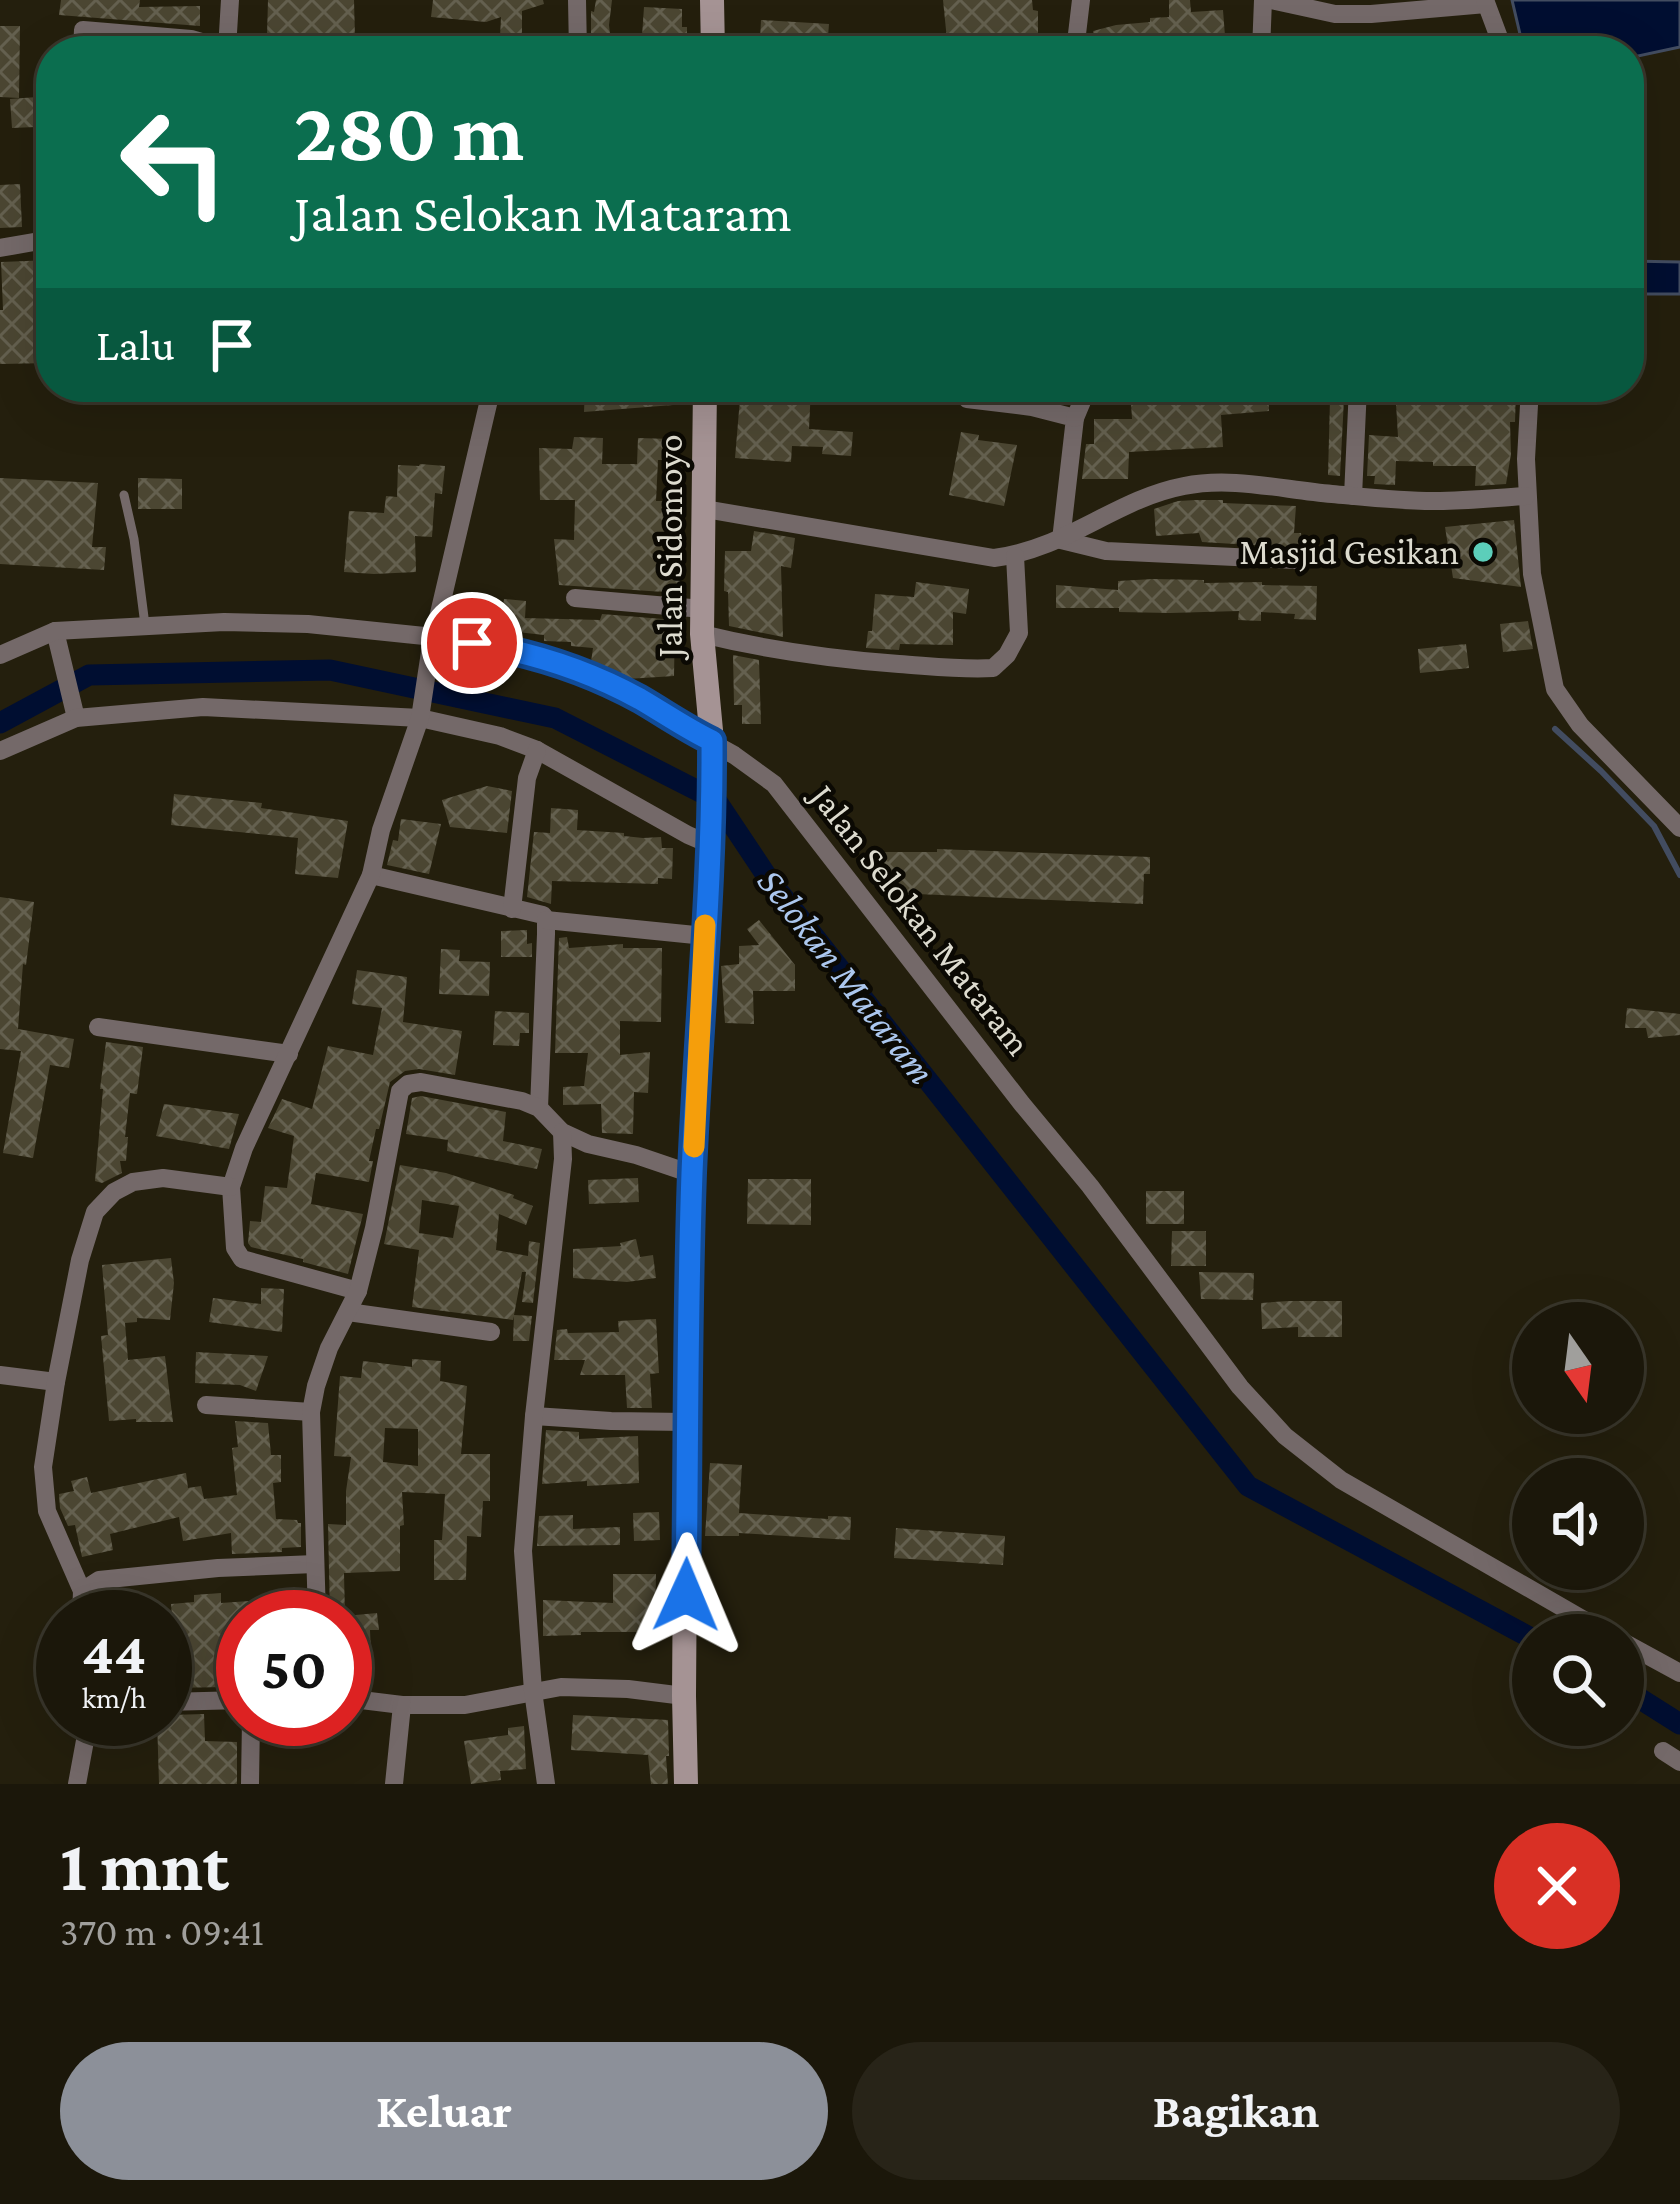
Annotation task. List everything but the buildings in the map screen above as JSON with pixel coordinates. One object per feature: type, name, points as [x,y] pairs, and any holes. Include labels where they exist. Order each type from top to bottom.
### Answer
[{"type":"main road","points":[[712,0],[713,36]]},
{"type":"main road","name":"Jalan Sidomoyo","points":[[686,1784],[692,1174],[713,817],[703,621],[706,402]]},
{"type":"street","points":[[230,0],[230,36]]},
{"type":"street","points":[[578,0],[578,36]]},
{"type":"street","points":[[1077,36],[1081,0]]},
{"type":"street","points":[[1263,36],[1267,0],[1335,14],[1485,2],[1498,36]]},
{"type":"street","points":[[83,36],[83,30],[154,36]]},
{"type":"street","points":[[0,248],[36,242]]},
{"type":"street","points":[[358,1291],[242,1259],[235,1248],[231,1187],[244,1148],[371,875],[381,830],[420,718],[432,644],[489,402]]},
{"type":"street","points":[[992,402],[1076,418]]},
{"type":"street","points":[[1061,540],[1076,418],[1082,402]]},
{"type":"street","points":[[1353,496],[1357,402]]},
{"type":"street","points":[[1529,402],[1526,496],[1532,574],[1555,688],[1589,736],[1680,828]]},
{"type":"street","points":[[705,509],[994,558],[1061,540],[1147,496],[1217,482],[1432,501],[1526,496]]},
{"type":"street","points":[[1061,540],[1106,551],[1296,560]]},
{"type":"street","points":[[575,598],[703,621],[760,648],[847,660],[993,668],[1007,655],[1018,633],[1015,556]]},
{"type":"street","name":"Jalan Selokan Mataram","points":[[0,656],[56,638],[146,625],[308,624],[432,644],[511,649],[638,698],[712,741],[774,784],[1090,1186],[1240,1387],[1285,1436],[1341,1480],[1574,1614]]},
{"type":"street","points":[[56,638],[76,718]]},
{"type":"street","points":[[0,751],[76,718],[203,707],[420,718],[500,736],[536,750],[709,844]]},
{"type":"street","points":[[512,909],[527,778],[536,750]]},
{"type":"street","points":[[371,875],[539,912],[546,920],[704,936]]},
{"type":"street","points":[[539,1108],[546,920]]},
{"type":"street","points":[[98,1027],[289,1054]]},
{"type":"street","points":[[316,1590],[311,1412],[329,1348],[358,1291],[400,1090],[422,1082],[510,1097],[539,1108],[562,1132],[588,1144],[692,1174]]},
{"type":"street","points":[[546,1784],[533,1691],[523,1551],[562,1132]]},
{"type":"street","points":[[82,1590],[47,1511],[43,1467],[80,1260],[95,1213],[114,1192],[133,1182],[163,1178],[231,1187]]},
{"type":"street","points":[[348,1312],[491,1332]]},
{"type":"street","points":[[0,1375],[56,1382]]},
{"type":"street","points":[[206,1406],[311,1412]]},
{"type":"street","points":[[534,1416],[686,1422]]},
{"type":"street","points":[[84,1590],[99,1580],[315,1564]]},
{"type":"street","points":[[1644,1653],[1680,1673]]},
{"type":"street","points":[[372,1701],[465,1705],[562,1687],[684,1696]]},
{"type":"street","points":[[394,1784],[402,1705]]},
{"type":"street","points":[[76,1784],[83,1746]]},
{"type":"street","points":[[250,1784],[251,1746]]},
{"type":"lane","points":[[124,496],[146,625]]},
{"type":"water","points":[[1512,0],[1680,0],[1680,47],[1644,55],[1644,36],[1520,36]]},
{"type":"water","points":[[1644,261],[1680,262],[1680,294],[1644,294]]},
{"type":"waterway","name":"Selokan Mataram","points":[[0,723],[89,675],[330,670],[555,718],[716,800],[768,878],[1248,1486],[1512,1628]]},
{"type":"waterway","points":[[1555,729],[1654,826],[1680,875]]},
{"type":"waterway","name":"Selokan Mataram","points":[[1644,1701],[1680,1724]]},
{"type":"slow traffic","points":[[694,1147],[705,925]]},
{"type":"place","name":"Masjid Gesikan","points":[[1483,552]]},
{"type":"route","points":[[472,643],[511,649],[581,673],[638,698],[712,741],[713,817],[692,1174],[686,1595]]}]
